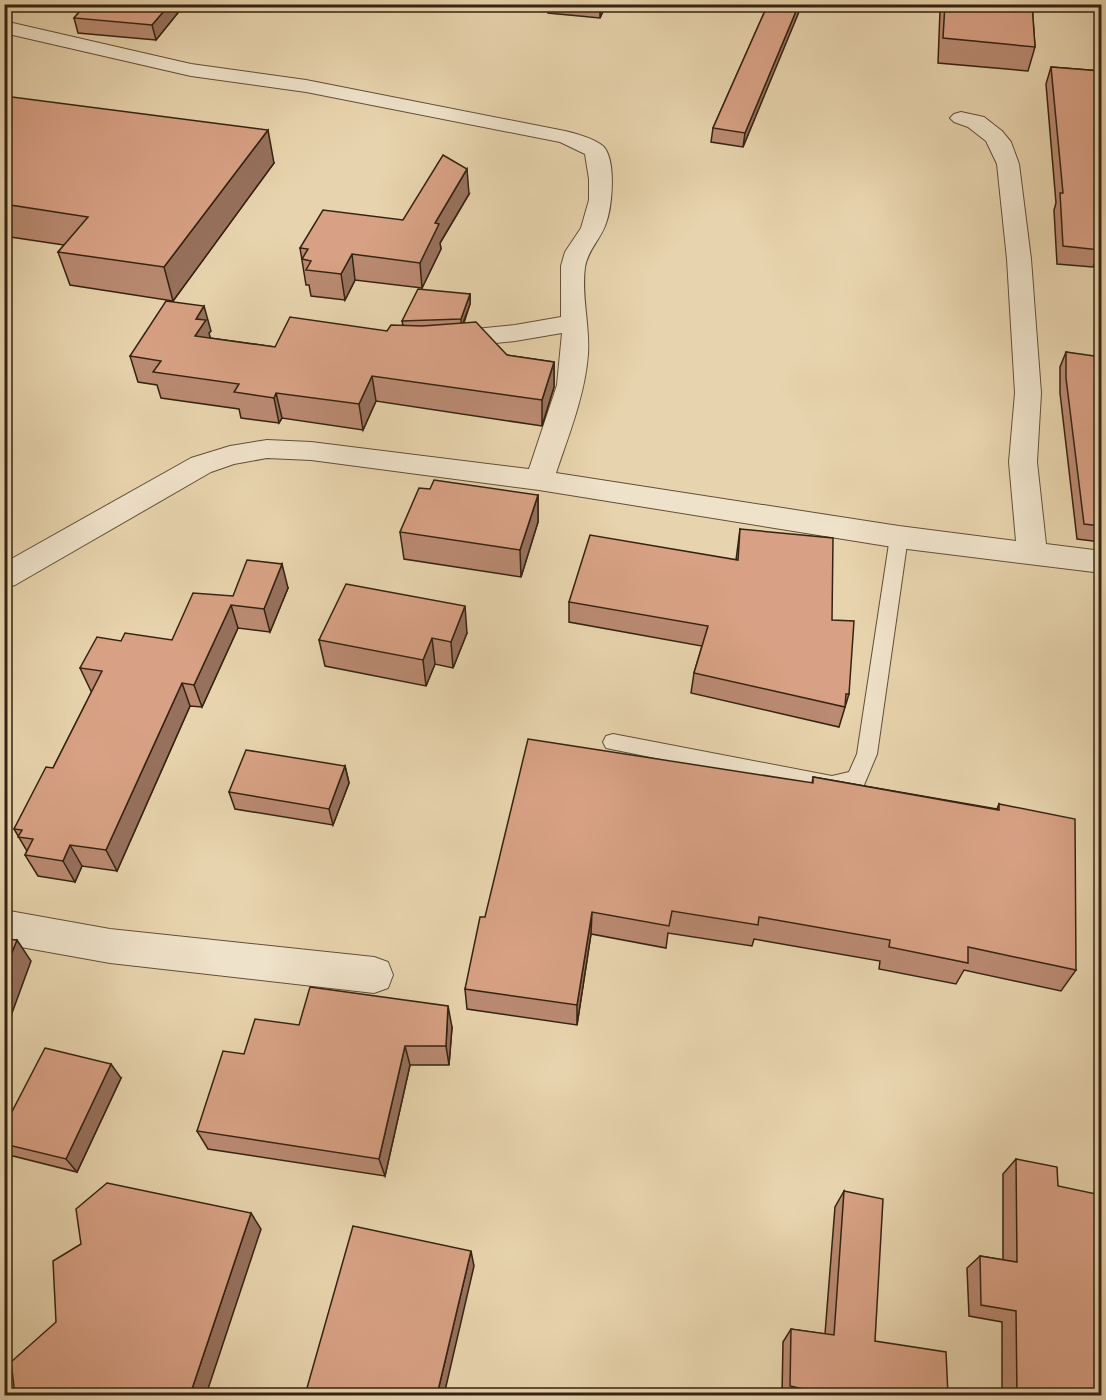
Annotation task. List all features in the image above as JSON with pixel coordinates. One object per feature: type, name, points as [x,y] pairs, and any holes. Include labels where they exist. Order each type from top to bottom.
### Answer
[{"type":"street","points":[[4,27],[191,70],[306,86],[565,137],[587,145],[595,151],[601,186],[595,226],[576,255],[573,283],[576,351],[567,399],[538,480]]},
{"type":"street","points":[[961,118],[976,122],[994,136],[1000,142],[1008,164],[1028,393],[1023,462],[1032,555]]},
{"type":"street","points":[[426,341],[515,333],[573,323]]},
{"type":"street","points":[[4,577],[201,465],[230,455],[267,449],[311,451],[538,480],[899,537],[1101,562]]},
{"type":"street","points":[[4,927],[110,946],[374,975]]},
{"type":"lane","points":[[613,742],[832,785],[857,779],[867,754],[899,537]]},
{"type":"building","points":[[86,4],[170,4],[152,25],[74,18]]},
{"type":"building","points":[[768,4],[799,4],[745,133],[713,128]]},
{"type":"building","points":[[945,4],[1032,4],[1035,47],[943,38]]},
{"type":"building","points":[[1051,67],[1101,71],[1101,141],[1096,141],[1100,250],[1063,246],[1060,193],[1063,193]]},
{"type":"building","points":[[4,96],[268,130],[164,267],[58,252],[88,217],[4,204]]},
{"type":"building","points":[[443,155],[467,169],[435,223],[439,224],[420,263],[352,254],[341,274],[306,270],[311,261],[302,259],[308,249],[300,248],[323,210],[403,220]]},
{"type":"building","points":[[418,289],[470,294],[461,319],[402,321]]},
{"type":"building","points":[[166,301],[204,306],[196,319],[206,320],[195,336],[275,347],[290,317],[387,331],[391,325],[422,326],[476,322],[507,355],[554,362],[542,400],[372,376],[359,404],[276,393],[274,398],[234,392],[239,384],[153,372],[161,361],[130,356]]},
{"type":"building","points":[[1066,352],[1101,357],[1101,526],[1084,524],[1066,378]]},
{"type":"building","points":[[434,480],[538,495],[520,550],[400,532],[419,488],[430,489]]},
{"type":"building","points":[[740,529],[833,538],[832,620],[854,621],[849,694],[846,694],[845,707],[694,673],[708,626],[569,602],[590,535],[738,560]]},
{"type":"building","points":[[247,560],[282,564],[264,609],[231,605],[194,685],[182,683],[106,850],[70,845],[63,861],[25,855],[33,839],[18,837],[22,830],[14,829],[46,767],[53,768],[102,671],[80,668],[97,637],[121,641],[125,633],[172,640],[193,593],[233,596]]},
{"type":"building","points":[[346,584],[465,606],[451,642],[432,638],[423,660],[319,640]]},
{"type":"building","points":[[528,739],[813,783],[813,777],[999,810],[999,804],[1075,819],[1076,970],[968,947],[968,963],[889,947],[890,940],[759,917],[758,925],[672,911],[669,926],[592,912],[577,1005],[465,989],[480,917],[485,917]]},
{"type":"building","points":[[246,750],[345,766],[329,809],[229,792]]},
{"type":"building","points":[[4,939],[17,940],[4,972]]},
{"type":"building","points":[[310,987],[448,1006],[446,1046],[405,1046],[379,1159],[197,1131],[223,1051],[244,1054],[255,1019],[299,1025]]},
{"type":"building","points":[[45,1048],[111,1064],[66,1159],[4,1144],[4,1127]]},
{"type":"building","points":[[1016,1159],[1057,1167],[1058,1186],[1101,1195],[1101,1395],[1017,1395],[1016,1311],[981,1305],[980,1256],[1017,1262]]},
{"type":"building","points":[[107,1183],[251,1213],[190,1395],[15,1395],[11,1362],[56,1322],[53,1261],[81,1244],[76,1209]]},
{"type":"building","points":[[844,1191],[883,1199],[875,1341],[946,1352],[948,1395],[808,1395],[808,1390],[790,1386],[791,1329],[834,1335]]},
{"type":"building","points":[[353,1226],[471,1251],[437,1395],[305,1395]]}]
